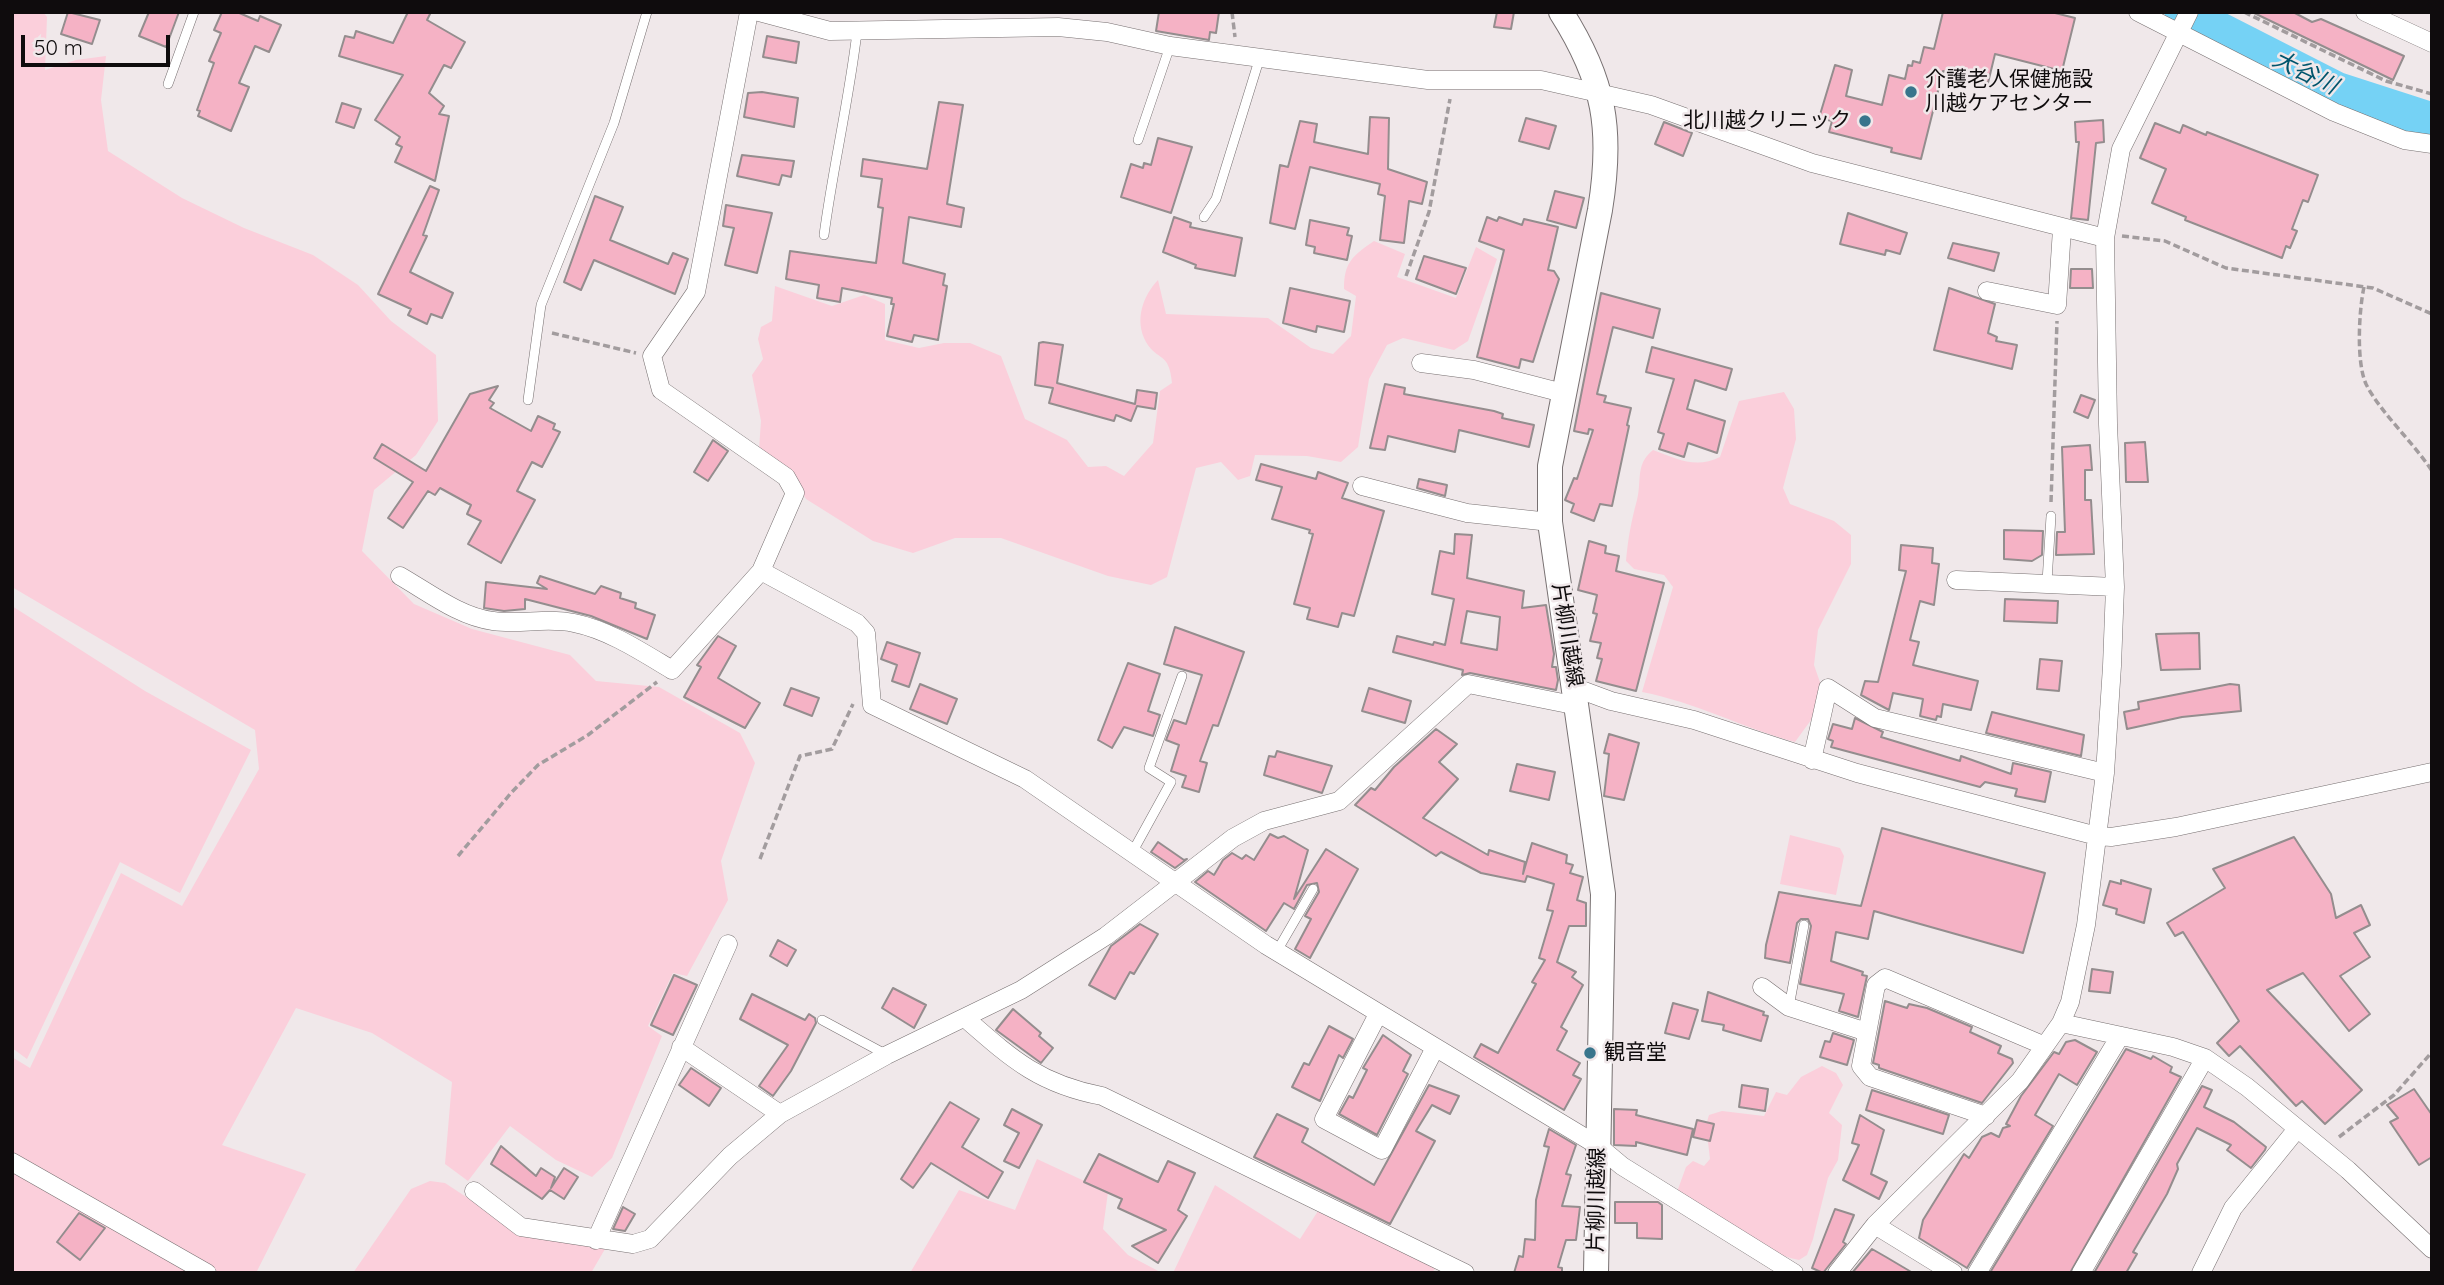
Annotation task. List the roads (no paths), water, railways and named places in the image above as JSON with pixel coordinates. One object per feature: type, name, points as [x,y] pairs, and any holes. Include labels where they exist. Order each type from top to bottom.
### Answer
[{"type":"main road","name":"片柳川越線","points":[[1561,12],[1589,63],[1600,92],[1607,129],[1606,170],[1550,466],[1550,522],[1577,697],[1604,914],[1596,1273]]},
{"type":"street","points":[[400,576],[461,611],[493,621],[537,619],[575,623],[621,640],[672,670],[761,570],[795,493],[786,477],[661,390],[652,356],[696,292],[749,12]]},
{"type":"street","points":[[759,12],[818,30],[857,32],[1058,27],[1107,32],[1170,46],[1372,74],[1453,80],[1541,79],[1651,105],[1812,163],[2105,238]]},
{"type":"street","points":[[2138,12],[2334,112],[2404,140],[2432,144]]},
{"type":"street","points":[[1837,1273],[1875,1225],[2020,1081],[2061,1023],[2070,1002],[2086,925],[2105,773],[2115,587],[2108,424],[2105,238],[2121,149],[2189,12]]},
{"type":"street","points":[[2365,12],[2432,43]]},
{"type":"street","points":[[1987,291],[2057,305],[2062,229]]},
{"type":"street","points":[[1421,363],[1474,370],[1563,393]]},
{"type":"street","points":[[1362,486],[1468,513],[1550,522]]},
{"type":"street","points":[[761,570],[857,623],[866,633],[872,705],[1025,779],[1277,951],[1597,1145],[1622,1166],[1794,1273]]},
{"type":"street","points":[[1956,580],[2115,587]]},
{"type":"street","points":[[474,1191],[521,1227],[633,1244],[650,1238],[730,1156],[779,1114],[887,1055],[1021,990],[1106,936],[1233,838],[1265,821],[1339,801],[1468,684],[1611,701],[1694,720],[1812,760],[2097,836],[2111,837],[2176,827],[2432,772]]},
{"type":"street","points":[[1812,760],[1828,688],[1875,718],[2105,773]]},
{"type":"street","points":[[596,1240],[728,944]]},
{"type":"street","points":[[1986,1116],[1870,1077],[1861,1066],[1876,985],[1885,978],[2045,1046]]},
{"type":"street","points":[[1762,987],[1788,1007],[1867,1032]]},
{"type":"street","points":[[1378,1014],[1324,1119],[1382,1150],[1435,1048]]},
{"type":"street","points":[[965,1018],[1005,1053],[1048,1082],[1102,1096],[1465,1273]]},
{"type":"street","points":[[2061,1023],[2173,1047],[2205,1058],[2323,1149],[2432,1249]]},
{"type":"street","points":[[1977,1273],[2120,1035]]},
{"type":"street","points":[[681,1047],[779,1114]]},
{"type":"street","points":[[2081,1273],[2205,1058]]},
{"type":"street","points":[[2202,1273],[2233,1208],[2297,1129]]},
{"type":"street","points":[[12,1162],[207,1273]]},
{"type":"street","points":[[1875,1225],[1953,1273]]},
{"type":"lane","points":[[168,84],[194,12]]},
{"type":"lane","points":[[528,400],[541,305],[614,123],[647,12]]},
{"type":"lane","points":[[824,235],[830,190],[849,99],[857,32]]},
{"type":"lane","points":[[1138,139],[1170,46]]},
{"type":"lane","points":[[1204,216],[1216,199],[1260,57]]},
{"type":"lane","points":[[2047,582],[2051,516]]},
{"type":"lane","points":[[1133,851],[1171,782],[1149,768],[1182,676]]},
{"type":"lane","points":[[1277,951],[1313,889]]},
{"type":"lane","points":[[1788,1007],[1804,925]]},
{"type":"lane","points":[[822,1020],[887,1055]]},
{"type":"waterway","name":"大谷川","points":[[2183,12],[2336,90],[2432,121]]},
{"type":"place","name":"介護老人保健施設 川越ケアセンター","points":[[1911,92]]},
{"type":"place","name":"北川越クリニック","points":[[1865,121]]},
{"type":"place","name":"観音堂","points":[[1590,1053]]}]
